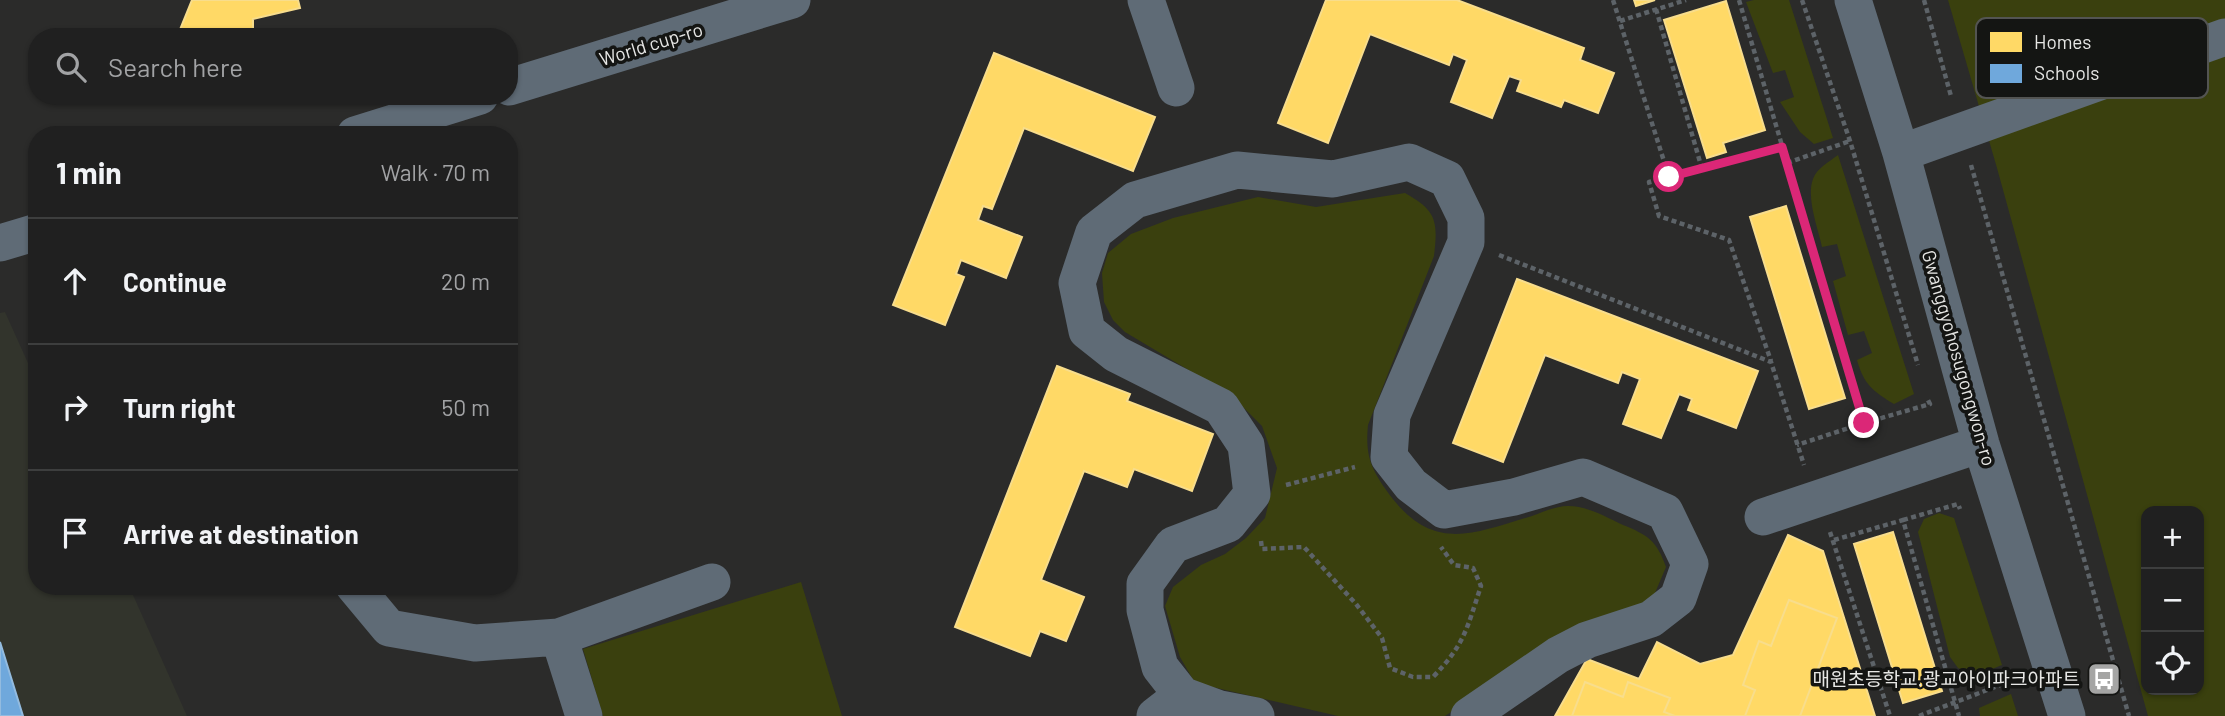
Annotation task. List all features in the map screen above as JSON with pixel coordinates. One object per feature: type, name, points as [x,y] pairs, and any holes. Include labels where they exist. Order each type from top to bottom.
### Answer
[{"type":"street","name":"World cup-ro","points":[[518,84],[792,0]]},
{"type":"street","points":[[1146,0],[1176,88]]},
{"type":"street","name":"Gwanggyohosugongwon-ro","points":[[1853,0],[1902,153],[1981,444],[2067,716]]},
{"type":"street","points":[[2208,43],[2225,37]]},
{"type":"street","points":[[1902,153],[2055,98]]},
{"type":"street","points":[[384,126],[451,105]]},
{"type":"street","points":[[1256,716],[1220,709],[1169,705],[1145,610],[1145,584],[1173,545],[1228,524],[1252,494],[1246,445],[1222,407],[1116,354],[1087,331],[1077,283],[1094,232],[1135,200],[1237,170],[1333,179],[1409,162],[1447,178],[1466,218],[1466,242],[1392,415],[1390,457],[1411,485],[1444,510],[1514,497],[1583,477],[1665,512],[1689,564],[1678,598],[1651,619],[1587,640],[1558,655],[1469,716]]},
{"type":"street","points":[[0,243],[28,235]]},
{"type":"street","points":[[1763,517],[1981,444]]},
{"type":"street","points":[[362,595],[389,628],[475,643],[559,637],[712,582]]},
{"type":"street","points":[[559,637],[584,716]]},
{"type":"path","points":[[1613,0],[1669,177]]},
{"type":"path","points":[[1620,21],[1686,0]]},
{"type":"path","points":[[1739,0],[1864,423]]},
{"type":"path","points":[[1802,0],[1850,141],[1922,378]]},
{"type":"path","points":[[1924,0],[2129,716]]},
{"type":"path","points":[[1656,9],[1703,169]]},
{"type":"path","points":[[1787,163],[1850,141]]},
{"type":"path","points":[[1782,147],[1649,182],[1659,216],[1729,240],[1814,499]]},
{"type":"path","points":[[1466,242],[1771,362]]},
{"type":"path","points":[[1797,445],[1930,404],[1926,391]]},
{"type":"path","points":[[1390,457],[1252,494],[1262,549],[1304,547],[1356,604],[1382,638],[1390,668],[1413,677],[1433,677],[1452,658],[1466,635],[1481,586],[1473,568],[1454,565],[1438,542],[1444,510]]},
{"type":"path","points":[[1890,716],[1834,540],[1958,504],[1962,517]]},
{"type":"path","points":[[1903,520],[1958,716]]},
{"type":"path","points":[[2012,667],[2019,692]]},
{"type":"path","points":[[1919,716],[2016,679]]},
{"type":"shaded area","points":[[5,312],[28,363],[28,595],[133,595],[187,716],[0,716],[0,313]]},
{"type":"green space","points":[[1789,0],[1833,138],[1814,144],[1800,132],[1780,102],[1794,97],[1785,70],[1773,73],[1746,2]]},
{"type":"green space","points":[[1948,0],[2225,0],[2225,716],[2148,716],[2142,695],[2204,695],[2204,506],[2141,506],[2141,691],[1977,98],[2208,98],[2208,18],[1976,18],[1976,96]]},
{"type":"green space","points":[[1838,155],[1914,394],[1894,404],[1870,386],[1860,369],[1857,360],[1872,353],[1864,331],[1848,335],[1833,281],[1846,276],[1837,244],[1822,247],[1813,213],[1813,179],[1820,168]]},
{"type":"green space","points":[[1405,193],[1424,206],[1433,218],[1436,234],[1434,256],[1368,425],[1367,445],[1378,477],[1405,513],[1421,525],[1438,532],[1472,533],[1563,506],[1575,506],[1603,515],[1639,532],[1659,551],[1666,567],[1652,600],[1569,634],[1445,716],[1338,716],[1195,683],[1180,657],[1165,606],[1173,587],[1201,565],[1225,554],[1246,538],[1265,518],[1277,468],[1262,426],[1232,396],[1125,332],[1113,320],[1104,302],[1102,273],[1108,253],[1131,234],[1173,218],[1258,197],[1316,207]]},
{"type":"green space","points":[[1939,513],[1954,518],[2002,665],[1975,676],[1958,668],[1950,657],[1918,532],[1924,519]]},
{"type":"green space","points":[[801,582],[842,716],[603,716],[583,649]]},
{"type":"green space","points":[[2011,694],[2018,716],[1980,716],[1979,708]]},
{"type":"building: Homes","points":[[192,0],[298,0],[300,8],[253,19],[253,28],[181,28]]},
{"type":"building: Homes","points":[[1326,0],[1457,0],[1584,48],[1580,60],[1614,73],[1598,113],[1564,100],[1561,107],[1517,91],[1521,80],[1509,76],[1492,118],[1451,102],[1467,60],[1453,54],[1449,65],[1370,34],[1328,143],[1278,123]]},
{"type":"building: Homes","points":[[1634,0],[1655,0],[1636,6]]},
{"type":"building: Homes","points":[[1726,1],[1765,130],[1723,143],[1726,152],[1707,158],[1664,20]]},
{"type":"building: Homes","points":[[994,53],[1155,117],[1133,171],[1024,128],[992,209],[983,206],[978,220],[1022,237],[1006,278],[961,260],[956,274],[964,277],[945,325],[893,305]]},
{"type":"building: Homes","points":[[1786,206],[1845,398],[1809,409],[1750,217]]},
{"type":"building: Homes","points":[[1517,279],[1758,371],[1736,428],[1688,410],[1692,399],[1679,394],[1661,438],[1623,424],[1640,379],[1622,372],[1618,383],[1545,355],[1503,462],[1453,443]]},
{"type":"building: Homes","points":[[1057,366],[1130,394],[1127,401],[1213,434],[1192,491],[1134,469],[1127,487],[1084,471],[1041,580],[1084,597],[1066,641],[1040,631],[1030,656],[955,627]]},
{"type":"building: Homes","points":[[1893,532],[1942,691],[1903,703],[1854,544]]},
{"type":"building: Homes","points":[[1788,535],[1823,551],[1875,716],[1555,716],[1587,659],[1639,679],[1657,642],[1700,664],[1733,655]]},
{"type":"building: Homes","points":[[1789,600],[1837,618],[1800,716],[1745,716],[1755,690],[1743,685],[1759,641],[1771,646]]},
{"type":"building: Homes","points":[[1585,682],[1623,697],[1628,682],[1670,698],[1664,712],[1675,716],[1572,716]]},
{"type":"building: Schools","points":[[0,642],[23,716],[0,716]]},
{"type":"place","name":"매원초등학교.광교아이파크아파트","points":[[2104,679]]},
{"type":"route","points":[[1669,177],[1782,147],[1864,423]]}]
